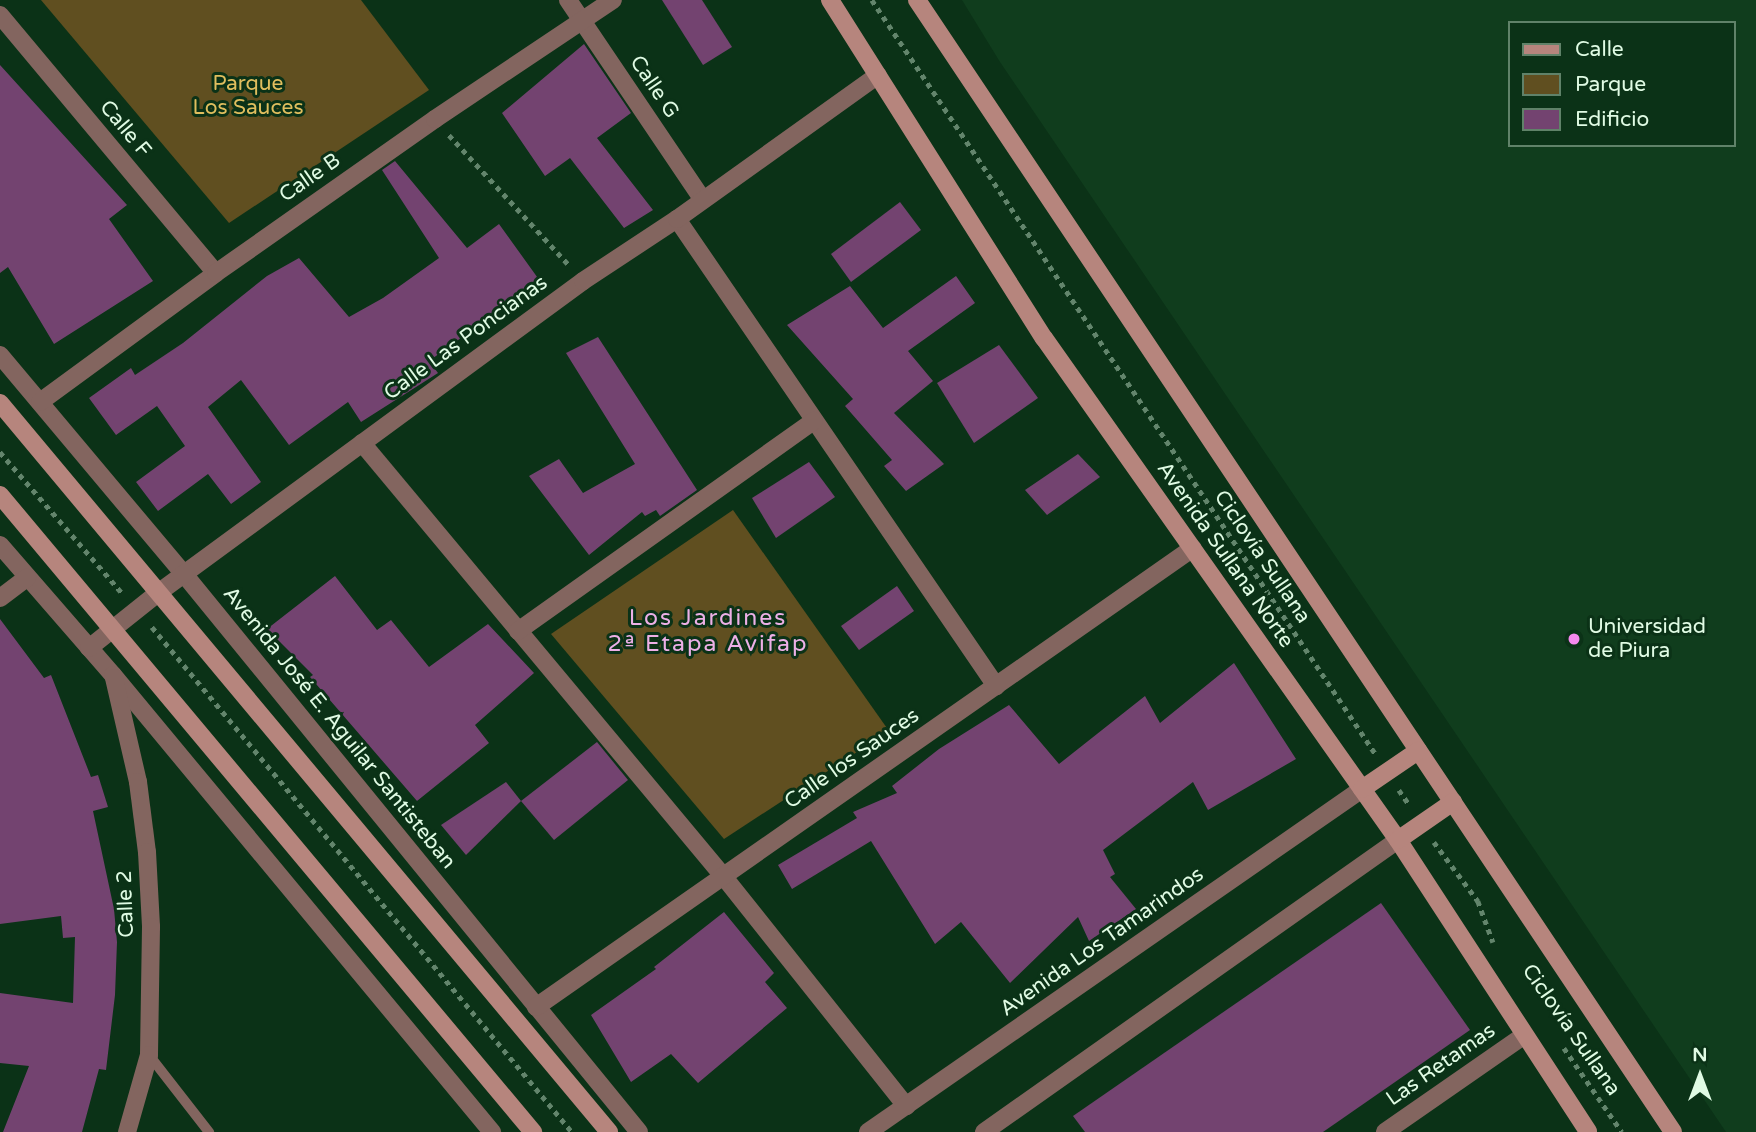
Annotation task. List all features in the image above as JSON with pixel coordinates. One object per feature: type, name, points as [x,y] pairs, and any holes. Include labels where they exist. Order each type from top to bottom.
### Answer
[{"type":"main road","name":"Avenida Sullana Norte","points":[[830,0],[1044,338],[1398,840],[1588,1132]]},
{"type":"main road","points":[[917,0],[1673,1132]]},
{"type":"main road","points":[[0,403],[609,1132]]},
{"type":"main road","points":[[0,495],[533,1132]]},
{"type":"main road","points":[[1362,789],[1419,751]]},
{"type":"main road","points":[[1398,840],[1453,802]]},
{"type":"street","name":"Calle G","points":[[568,0],[703,200]]},
{"type":"street","name":"Calle B","points":[[40,402],[216,272],[435,119],[613,0]]},
{"type":"street","name":"Calle F","points":[[0,15],[216,272]]},
{"type":"street","name":"Calle Las Poncianas","points":[[89,648],[158,593],[583,281],[677,219],[877,75]]},
{"type":"street","points":[[677,219],[996,687]]},
{"type":"street","name":"Avenida José E. Aguilar Santisteban","points":[[0,355],[184,574],[639,1132]]},
{"type":"street","points":[[518,631],[814,421]]},
{"type":"street","points":[[362,443],[724,877],[906,1105]]},
{"type":"street","points":[[0,545],[113,675],[492,1132]]},
{"type":"street","name":"Calle los Sauces","points":[[536,1007],[1193,548]]},
{"type":"street","points":[[0,598],[27,578]]},
{"type":"street","name":"Calle 2","points":[[113,675],[138,782],[147,852],[151,927],[149,1055],[127,1132]]},
{"type":"street","name":"Avenida Los Tamarindos","points":[[868,1132],[1362,789]]},
{"type":"street","points":[[984,1132],[1398,840]]},
{"type":"street","name":"Las Retamas","points":[[1385,1132],[1524,1036]]},
{"type":"lane","points":[[149,1055],[209,1132]]},
{"type":"path","name":"Ciclovía Sullana","points":[[872,0],[1387,772],[1478,901],[1497,952]]},
{"type":"path","points":[[435,119],[583,281]]},
{"type":"path","points":[[0,452],[114,584]]},
{"type":"path","points":[[180,660],[572,1132]]},
{"type":"path","name":"Ciclovía Sullana","points":[[1559,1042],[1622,1132]]},
{"type":"shaded area","name":"Universidad de Piura","points":[[962,0],[1756,0],[1756,1132],[1726,1132],[1000,62]]},
{"type":"green space","name":"Parque Los Sauces","points":[[41,0],[361,0],[429,90],[229,223]]},
{"type":"green space","points":[[733,510],[889,731],[724,839],[551,634]]},
{"type":"building","points":[[662,0],[702,0],[732,47],[703,65]]},
{"type":"building","points":[[584,44],[631,113],[597,138],[653,210],[624,228],[570,158],[545,176],[502,113]]},
{"type":"building","points":[[0,65],[127,205],[109,219],[153,281],[54,344],[8,267],[0,273]]},
{"type":"building","points":[[395,161],[467,248],[499,224],[540,281],[429,361],[438,373],[361,422],[348,402],[289,445],[241,380],[208,407],[261,482],[231,504],[208,474],[158,511],[136,482],[185,446],[157,406],[116,435],[89,398],[131,368],[135,375],[183,343],[267,276],[299,258],[349,317],[383,298],[439,258],[382,170]]},
{"type":"building","points":[[900,202],[921,230],[851,282],[831,254]]},
{"type":"building","points":[[956,276],[975,303],[908,351],[933,381],[894,413],[944,464],[906,491],[884,466],[892,460],[845,406],[853,399],[787,325],[850,286],[883,328]]},
{"type":"building","points":[[598,337],[697,490],[660,516],[656,510],[645,516],[642,512],[589,555],[529,476],[559,459],[583,493],[635,464],[566,353]]},
{"type":"building","points":[[999,345],[1038,398],[974,443],[937,383]]},
{"type":"building","points":[[1078,454],[1100,477],[1047,515],[1025,490]]},
{"type":"building","points":[[809,462],[835,497],[776,538],[752,498]]},
{"type":"building","points":[[335,576],[377,630],[391,620],[429,667],[488,624],[534,673],[475,725],[489,743],[417,801],[310,677],[313,675],[267,629]]},
{"type":"building","points":[[897,586],[914,611],[859,650],[841,626]]},
{"type":"building","points":[[0,619],[44,678],[51,675],[91,777],[98,775],[108,807],[93,811],[114,909],[117,942],[115,995],[106,1070],[99,1069],[82,1132],[3,1132],[29,1066],[0,1063],[0,993],[73,1003],[75,937],[63,938],[61,916],[0,924]]},
{"type":"building","points":[[1234,663],[1296,759],[1208,810],[1193,782],[1103,850],[1115,874],[1110,877],[1136,909],[1089,941],[1078,917],[1010,983],[961,922],[935,944],[871,841],[792,889],[778,865],[857,818],[853,812],[897,793],[892,786],[939,749],[1009,705],[1059,764],[1145,696],[1160,723]]},
{"type":"building","points":[[597,742],[628,780],[554,840],[521,801]]},
{"type":"building","points":[[506,782],[521,801],[466,855],[441,825]]},
{"type":"building","points":[[1381,903],[1470,1030],[1323,1132],[1085,1132],[1073,1116]]},
{"type":"building","points":[[724,912],[774,973],[765,982],[787,1008],[698,1083],[671,1054],[631,1082],[591,1015],[656,969],[654,967]]},
{"type":"place","name":"Universidad de Piura","points":[[1574,639]]},
{"type":"district","name":"Los Jardines 2ª Etapa Avifap","points":[[708,631]]}]
